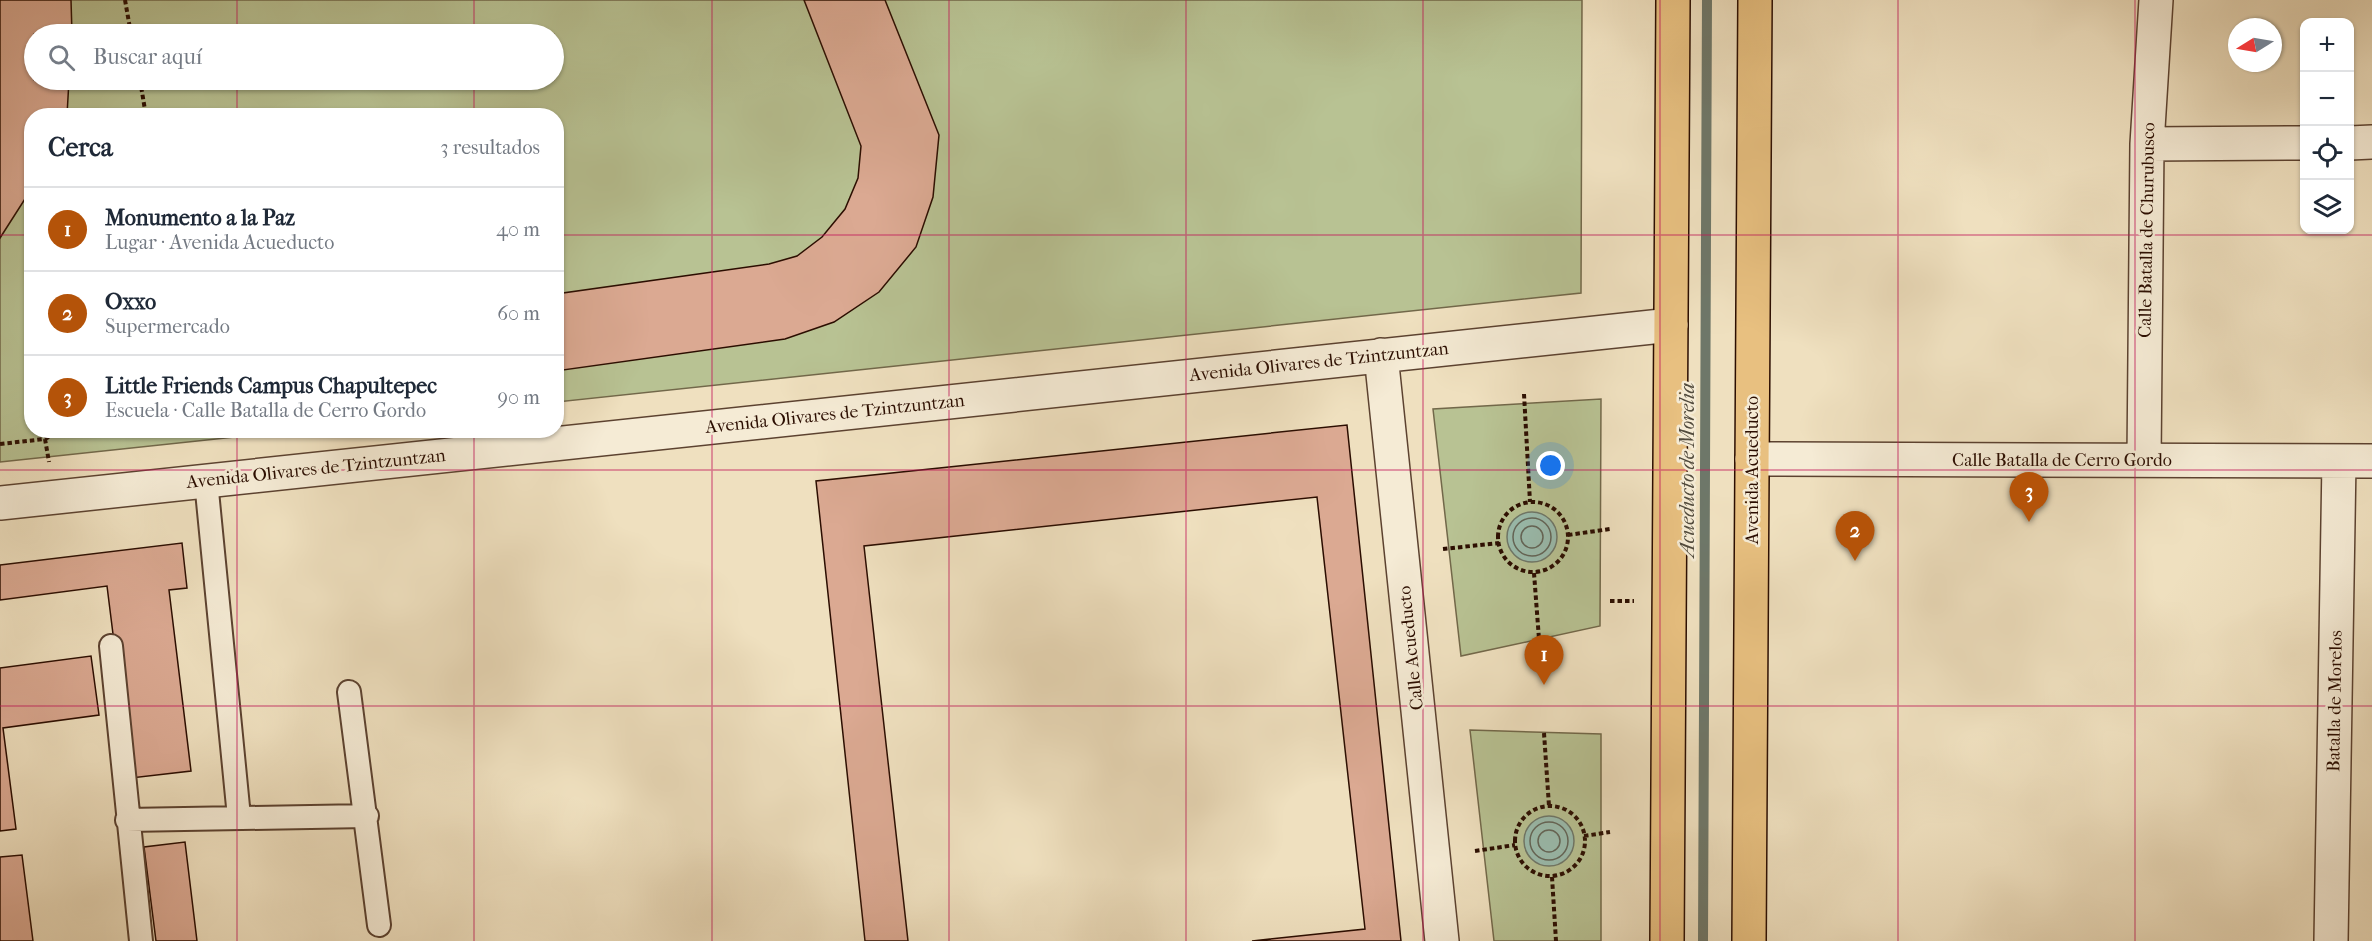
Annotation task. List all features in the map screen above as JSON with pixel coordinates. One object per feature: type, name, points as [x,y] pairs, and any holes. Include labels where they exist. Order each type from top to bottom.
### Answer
[{"type":"main road","points":[[1667,941],[1673,0]]},
{"type":"main road","name":"Avenida Acueducto","points":[[1749,941],[1755,0]]},
{"type":"street","name":"Calle Batalla de Churubusco","points":[[2144,460],[2147,144],[2156,0]]},
{"type":"street","points":[[2354,143],[2372,142]]},
{"type":"street","points":[[2147,144],[2300,143]]},
{"type":"street","name":"Avenida Olivares de Tzintzuntzan","points":[[0,503],[1671,324]]},
{"type":"street","name":"Calle Acueducto","points":[[1381,355],[1442,941]]},
{"type":"street","name":"Calle Batalla de Cerro Gordo","points":[[1752,459],[2372,461]]},
{"type":"street","name":"Batalla de Morelos","points":[[2331,941],[2338,461]]},
{"type":"lane","points":[[206,481],[239,817]]},
{"type":"lane","points":[[111,645],[141,941]]},
{"type":"lane","points":[[349,692],[367,816],[379,925]]},
{"type":"lane","points":[[127,819],[367,816]]},
{"type":"path","points":[[125,0],[129,24]]},
{"type":"path","points":[[142,90],[145,108]]},
{"type":"path","points":[[1524,394],[1530,502]]},
{"type":"path","points":[[0,444],[47,438]]},
{"type":"path","points":[[1530,502],[1548,505],[1558,512],[1568,535],[1563,556],[1556,564],[1534,573],[1514,567],[1506,560],[1498,543],[1499,527],[1505,516],[1514,508],[1530,502]]},
{"type":"path","points":[[1568,535],[1610,529]]},
{"type":"path","points":[[1443,549],[1498,543]]},
{"type":"path","points":[[1534,573],[1539,639]]},
{"type":"path","points":[[1544,732],[1548,806]]},
{"type":"path","points":[[1548,806],[1565,809],[1575,816],[1584,836],[1584,849],[1580,860],[1564,874],[1552,877],[1531,871],[1523,864],[1515,845],[1516,830],[1522,820],[1531,812],[1548,806]]},
{"type":"path","points":[[1584,836],[1610,832]]},
{"type":"path","points":[[1475,851],[1515,845]]},
{"type":"path","points":[[1552,877],[1556,941]]},
{"type":"green space","points":[[0,0],[1582,0],[1581,293],[564,401],[564,108],[24,108],[24,438],[226,438],[0,462]]},
{"type":"green space","points":[[1601,399],[1600,626],[1461,656],[1433,409]]},
{"type":"green space","points":[[1470,730],[1601,734],[1601,941],[1494,941]]},
{"type":"water","points":[[1532,512],[1541,514],[1552,523],[1557,537],[1555,546],[1546,557],[1532,562],[1523,560],[1512,551],[1507,537],[1509,528],[1518,517]]},
{"type":"water","points":[[1549,816],[1558,818],[1569,827],[1574,841],[1572,850],[1563,861],[1549,866],[1540,864],[1529,855],[1524,841],[1526,832],[1535,821]]},
{"type":"building","points":[[0,0],[71,0],[72,24],[24,24],[24,90],[68,90],[67,108],[24,108],[24,200],[0,238]]},
{"type":"building","points":[[804,0],[885,0],[939,135],[933,197],[916,247],[879,292],[834,322],[785,339],[564,370],[564,293],[769,264],[797,256],[822,237],[845,209],[858,178],[861,146]]},
{"type":"building","points":[[1347,425],[1401,941],[1252,941],[1365,929],[1317,497],[864,546],[908,941],[865,941],[816,481]]},
{"type":"building","points":[[182,543],[187,588],[169,590],[191,771],[131,778],[107,586],[0,600],[0,565]]},
{"type":"building","points":[[91,656],[99,715],[3,728],[16,829],[0,831],[0,668]]},
{"type":"building","points":[[185,842],[197,941],[156,941],[144,847]]},
{"type":"building","points":[[22,855],[33,941],[0,941],[0,857]]},
{"type":"waterway","name":"Acueducto de Morelia","points":[[1703,941],[1707,0]]},
{"type":"place","name":"Little Friends Campus Chapultepec","points":[[2029,522]]},
{"type":"place","name":"Oxxo","points":[[1855,561]]},
{"type":"place","name":"Monumento a la Paz","points":[[1544,685]]}]
